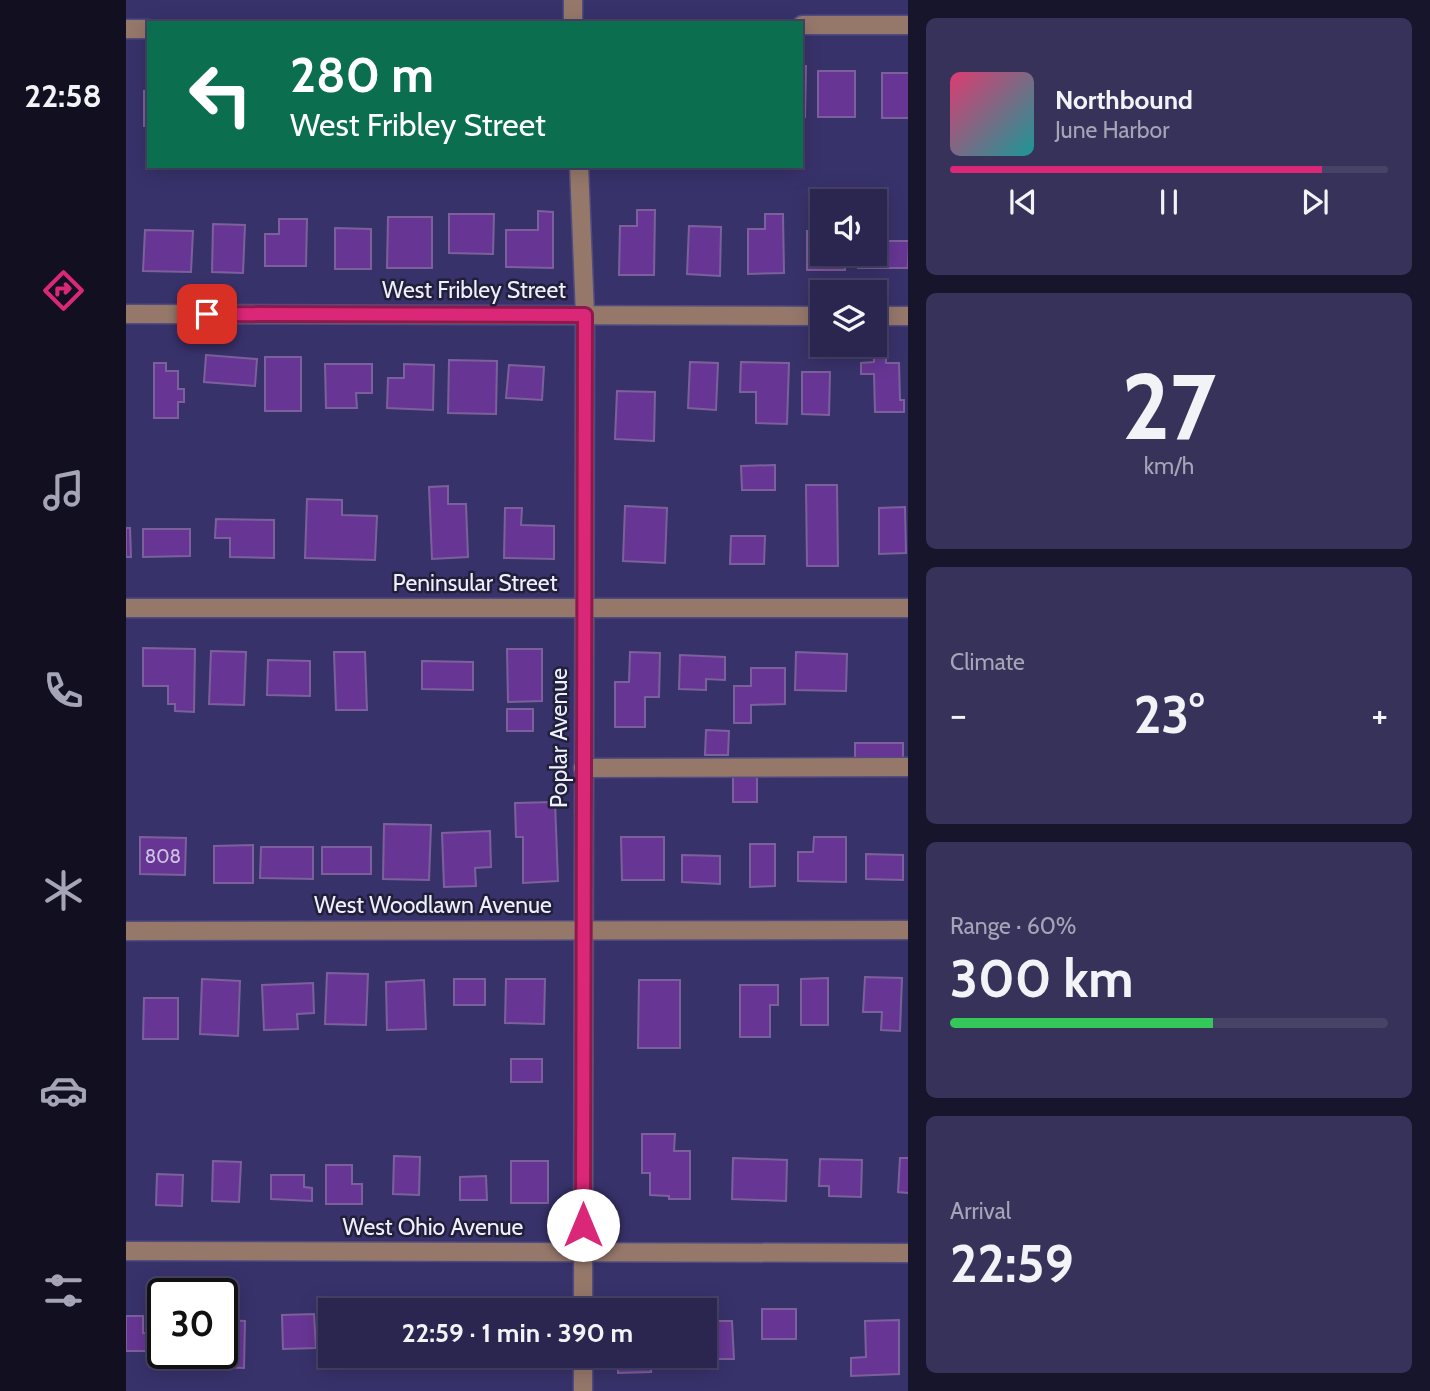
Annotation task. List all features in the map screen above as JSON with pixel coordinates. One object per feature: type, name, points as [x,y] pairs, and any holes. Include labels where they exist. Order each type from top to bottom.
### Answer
[{"type":"street","points":[[573,0],[573,21]]},
{"type":"street","points":[[803,25],[908,24]]},
{"type":"street","points":[[126,29],[147,29]]},
{"type":"street","name":"Poplar Avenue","points":[[579,168],[585,315],[583,1298]]},
{"type":"street","name":"West Fribley Street","points":[[126,314],[810,316]]},
{"type":"street","points":[[887,316],[908,316]]},
{"type":"street","name":"Peninsular Street","points":[[126,608],[908,608]]},
{"type":"street","points":[[583,768],[908,767]]},
{"type":"street","name":"West Woodlawn Avenue","points":[[126,931],[908,930]]},
{"type":"street","name":"West Ohio Avenue","points":[[126,1251],[908,1252]]},
{"type":"street","points":[[583,1368],[583,1391]]},
{"type":"building","points":[[803,66],[806,66],[803,117]]},
{"type":"building","points":[[818,71],[855,71],[855,117],[818,117]]},
{"type":"building","points":[[882,73],[908,73],[908,118],[882,118]]},
{"type":"building","points":[[144,91],[147,91],[147,126],[144,126]]},
{"type":"building","points":[[637,210],[655,210],[654,275],[619,275],[620,226],[637,226]]},
{"type":"building","points":[[538,211],[553,212],[553,268],[506,267],[506,230],[538,230]]},
{"type":"building","points":[[449,214],[494,214],[493,254],[449,253]]},
{"type":"building","points":[[765,214],[783,214],[784,273],[748,274],[748,229],[765,229]]},
{"type":"building","points":[[388,217],[432,217],[432,268],[387,268]]},
{"type":"building","points":[[279,219],[307,219],[306,266],[265,266],[265,234],[279,234]]},
{"type":"building","points":[[213,224],[245,225],[243,273],[212,272]]},
{"type":"building","points":[[689,226],[721,227],[720,276],[687,274]]},
{"type":"building","points":[[335,228],[371,229],[371,269],[335,269]]},
{"type":"building","points":[[145,230],[193,231],[191,272],[143,271]]},
{"type":"building","points":[[807,231],[810,231],[810,266],[845,266],[845,270],[807,270]]},
{"type":"building","points":[[887,241],[908,241],[908,268],[858,268],[887,266]]},
{"type":"building","points":[[206,355],[257,359],[255,386],[204,382]]},
{"type":"building","points":[[265,357],[301,357],[301,411],[265,411]]},
{"type":"building","points":[[874,358],[886,358],[886,363],[899,363],[900,400],[904,400],[904,412],[875,412],[874,374],[861,374],[861,363],[874,362]]},
{"type":"building","points":[[449,360],[497,361],[496,414],[448,413]]},
{"type":"building","points":[[690,362],[718,363],[716,410],[688,408]]},
{"type":"building","points":[[741,362],[789,363],[787,424],[756,423],[756,392],[740,392]]},
{"type":"building","points":[[154,363],[166,363],[166,371],[178,371],[178,389],[184,389],[184,402],[178,402],[178,418],[154,418]]},
{"type":"building","points":[[325,364],[372,364],[372,393],[356,393],[357,408],[326,408]]},
{"type":"building","points":[[404,364],[434,365],[433,410],[387,408],[388,378],[404,378]]},
{"type":"building","points":[[509,365],[544,367],[542,400],[506,398]]},
{"type":"building","points":[[802,372],[830,372],[829,415],[802,414]]},
{"type":"building","points":[[617,391],[655,392],[654,441],[615,439]]},
{"type":"building","points":[[775,465],[775,490],[742,490],[741,466]]},
{"type":"building","points":[[806,485],[837,485],[838,566],[807,566]]},
{"type":"building","points":[[448,486],[448,504],[466,504],[468,557],[432,559],[429,487]]},
{"type":"building","points":[[307,499],[342,500],[342,515],[377,516],[375,560],[305,558]]},
{"type":"building","points":[[625,506],[667,508],[665,563],[623,561]]},
{"type":"building","points":[[905,507],[906,553],[879,554],[879,508]]},
{"type":"building","points":[[505,508],[522,508],[521,525],[554,526],[554,559],[504,558]]},
{"type":"building","points":[[216,519],[274,520],[274,558],[230,557],[230,538],[215,538]]},
{"type":"building","points":[[126,528],[130,528],[131,557],[126,557]]},
{"type":"building","points":[[143,529],[190,529],[190,556],[143,557]]},
{"type":"building","points":[[731,536],[765,536],[764,564],[730,564]]},
{"type":"building","points":[[143,648],[195,649],[194,712],[175,711],[175,704],[168,704],[168,686],[143,686]]},
{"type":"building","points":[[507,649],[542,649],[542,701],[508,702]]},
{"type":"building","points":[[211,651],[246,652],[244,705],[209,704]]},
{"type":"building","points":[[334,652],[365,652],[367,710],[336,710]]},
{"type":"building","points":[[630,652],[660,653],[659,697],[645,697],[645,727],[615,727],[615,682],[629,682]]},
{"type":"building","points":[[796,652],[847,654],[846,691],[795,690]]},
{"type":"building","points":[[680,655],[725,657],[725,680],[706,679],[706,690],[679,689]]},
{"type":"building","points":[[268,660],[310,661],[310,696],[267,695]]},
{"type":"building","points":[[422,661],[473,662],[473,690],[422,689]]},
{"type":"building","points":[[751,668],[785,668],[785,704],[751,705],[751,723],[734,723],[734,686],[751,686]]},
{"type":"building","points":[[507,709],[533,709],[533,731],[507,731]]},
{"type":"building","points":[[706,730],[729,731],[728,755],[705,755]]},
{"type":"building","points":[[855,743],[903,743],[903,760],[855,761]]},
{"type":"building","points":[[733,777],[757,777],[757,802],[733,802]]},
{"type":"building","points":[[555,802],[558,881],[523,883],[523,837],[516,837],[515,803]]},
{"type":"building","points":[[384,824],[431,825],[429,880],[383,879]]},
{"type":"building","points":[[490,831],[491,867],[475,868],[476,886],[444,887],[442,833]]},
{"type":"building","points":[[140,837],[186,838],[185,875],[140,874]]},
{"type":"building","points":[[621,837],[664,837],[664,880],[622,880]]},
{"type":"building","points":[[814,837],[846,837],[846,882],[798,881],[798,852],[813,852]]},
{"type":"building","points":[[750,844],[775,844],[775,886],[750,887]]},
{"type":"building","points":[[253,845],[253,883],[214,883],[214,846]]},
{"type":"building","points":[[261,847],[313,847],[313,879],[260,878]]},
{"type":"building","points":[[322,847],[371,847],[371,874],[322,874]]},
{"type":"building","points":[[866,854],[903,855],[903,880],[866,879]]},
{"type":"building","points":[[682,855],[720,856],[720,884],[682,882]]},
{"type":"building","points":[[327,973],[368,974],[366,1025],[325,1024]]},
{"type":"building","points":[[865,977],[902,978],[900,1031],[881,1030],[882,1012],[863,1012]]},
{"type":"building","points":[[828,978],[828,1025],[801,1025],[801,979]]},
{"type":"building","points":[[202,979],[240,981],[238,1036],[200,1034]]},
{"type":"building","points":[[454,979],[485,979],[485,1005],[454,1005]]},
{"type":"building","points":[[506,979],[545,979],[544,1024],[505,1023]]},
{"type":"building","points":[[424,980],[426,1029],[387,1030],[386,982]]},
{"type":"building","points":[[639,980],[680,980],[680,1048],[638,1048]]},
{"type":"building","points":[[313,983],[314,1013],[297,1014],[298,1029],[264,1030],[262,985]]},
{"type":"building","points":[[740,985],[778,985],[778,1005],[770,1005],[770,1037],[740,1037]]},
{"type":"building","points":[[144,998],[178,998],[178,1039],[143,1039]]},
{"type":"building","points":[[511,1059],[542,1059],[542,1082],[511,1082]]},
{"type":"building","points":[[642,1134],[675,1134],[674,1151],[690,1151],[690,1199],[650,1195],[650,1173],[642,1173]]},
{"type":"building","points":[[394,1156],[420,1157],[419,1195],[393,1194]]},
{"type":"building","points":[[733,1158],[787,1160],[786,1201],[732,1199]]},
{"type":"building","points":[[900,1158],[908,1158],[908,1193],[898,1192]]},
{"type":"building","points":[[820,1159],[862,1160],[861,1197],[829,1196],[829,1186],[819,1186]]},
{"type":"building","points":[[213,1161],[241,1162],[239,1202],[212,1201]]},
{"type":"building","points":[[511,1161],[548,1161],[548,1203],[511,1203]]},
{"type":"building","points":[[326,1165],[352,1165],[352,1184],[362,1184],[362,1204],[326,1204]]},
{"type":"building","points":[[157,1174],[183,1175],[182,1206],[156,1205]]},
{"type":"building","points":[[271,1175],[304,1175],[304,1187],[312,1188],[312,1201],[271,1199]]},
{"type":"building","points":[[486,1176],[487,1200],[460,1200],[460,1177]]},
{"type":"building","points":[[762,1309],[796,1309],[796,1339],[762,1339]]},
{"type":"building","points":[[314,1314],[316,1348],[283,1349],[282,1315]]},
{"type":"building","points":[[126,1316],[143,1316],[147,1351],[126,1351]]},
{"type":"building","points":[[899,1320],[899,1374],[851,1376],[851,1358],[866,1357],[865,1321]]},
{"type":"building","points":[[238,1321],[245,1321],[244,1368],[238,1368]]},
{"type":"building","points":[[717,1321],[732,1321],[734,1359],[717,1359]]},
{"type":"building","points":[[618,1368],[651,1368],[651,1372],[618,1373]]},
{"type":"route","points":[[207,314],[585,315],[583,1225]]}]
